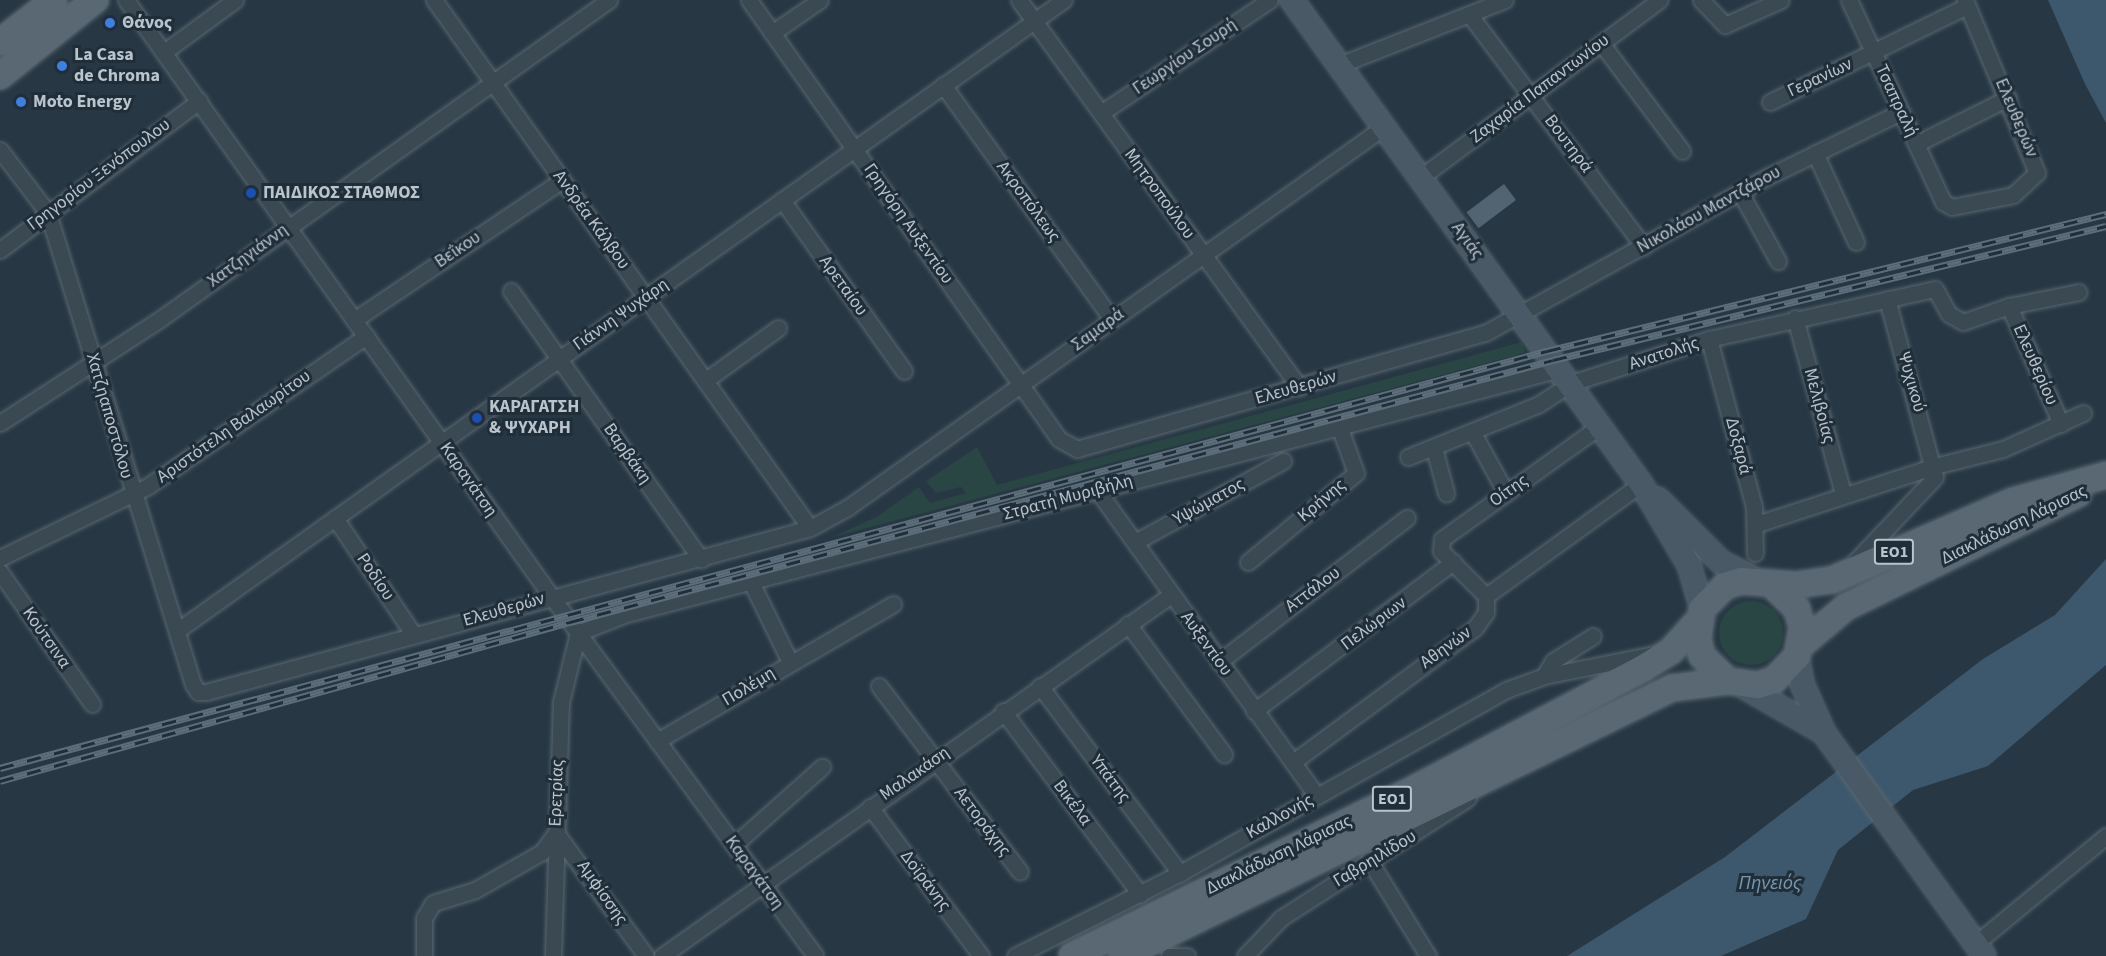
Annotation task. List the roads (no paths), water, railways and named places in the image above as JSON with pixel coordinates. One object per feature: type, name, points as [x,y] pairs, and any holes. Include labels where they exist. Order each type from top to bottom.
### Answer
[{"type":"main road","points":[[2,38],[54,0]]},
{"type":"main road","points":[[0,76],[95,0]]},
{"type":"main road","name":"Αγιάς","points":[[1292,0],[1566,376],[1641,484],[1689,565],[1700,615]]},
{"type":"main road","name":"Διακλάδωση Λάρισας","points":[[1072,956],[1414,789],[1671,651],[1725,586],[1764,582],[1813,584],[1843,575],[2013,501],[2106,477]]},
{"type":"main road","name":"Διακλάδωση Λάρισας","points":[[1122,956],[1672,688],[1774,680],[1799,650],[1845,607],[2106,477]]},
{"type":"main road","name":"Αγιάς","points":[[1641,484],[1721,562],[1764,582]]},
{"type":"main road","points":[[1764,582],[1797,609],[1803,686],[1824,733],[1980,950]]},
{"type":"main road","points":[[1700,615],[1702,656],[1734,683],[1824,733]]},
{"type":"street","name":"Καραγάτση","points":[[126,0],[551,596],[815,956]]},
{"type":"street","points":[[164,52],[235,0]]},
{"type":"street","name":"Ανδρέα Κάλβου","points":[[434,0],[810,528]]},
{"type":"street","name":"Χατζηγιάννη","points":[[0,423],[94,365],[609,0]]},
{"type":"street","name":"Γρηγόρη Αυξεντίου","points":[[749,0],[1069,447]]},
{"type":"street","points":[[772,33],[820,0]]},
{"type":"street","name":"Μητροπούλου","points":[[1020,0],[1299,387]]},
{"type":"street","name":"Γιάννη Ψυχάρη","points":[[178,630],[1064,0]]},
{"type":"street","name":"Γεωργίου Σουρή","points":[[1101,113],[1270,0]]},
{"type":"street","points":[[1339,64],[1505,0]]},
{"type":"street","name":"Ζαχαρία Παπαντωνίου","points":[[1420,177],[1659,0]]},
{"type":"street","points":[[1701,0],[1725,25],[1781,0]]},
{"type":"street","name":"Τσαπραλή","points":[[1849,0],[1943,202]]},
{"type":"street","name":"Γερανίων","points":[[1770,102],[1874,53],[1966,3]]},
{"type":"street","name":"Ελευθερών","points":[[1943,202],[1957,207],[2010,196],[2034,179],[2036,166],[1966,3]]},
{"type":"street","name":"Βουτηρά","points":[[1469,14],[1644,247]]},
{"type":"street","points":[[1600,43],[1682,151]]},
{"type":"street","name":"Ακροπόλεως","points":[[944,86],[1112,320]]},
{"type":"street","points":[[1916,144],[2008,98]]},
{"type":"street","name":"Γρηγορίου Ξενόπουλου","points":[[0,250],[199,101]]},
{"type":"street","name":"Νικολάου Μαντζάρου","points":[[1521,315],[1740,192],[1901,112]]},
{"type":"street","name":"Σαμαρά","points":[[810,528],[847,507],[1023,385],[1384,127]]},
{"type":"street","name":"Χατζηαποστόλου","points":[[0,150],[48,213],[132,495],[198,692]]},
{"type":"street","points":[[1815,153],[1856,242]]},
{"type":"street","name":"Βεΐκου","points":[[354,320],[562,180]]},
{"type":"street","points":[[1740,192],[1778,261]]},
{"type":"street","name":"Αρεταίου","points":[[782,200],[904,371]]},
{"type":"street","name":"Ανατολής","points":[[1408,457],[1473,433],[1539,404],[1566,376],[1796,318],[1935,289]]},
{"type":"street","name":"Ελευθερίου","points":[[1935,289],[1956,321],[2009,306],[2079,292]]},
{"type":"street","name":"Βαρβάκη","points":[[511,291],[700,559]]},
{"type":"street","name":"Ψυχικού","points":[[1887,299],[1935,466]]},
{"type":"street","name":"Ελευθερίου","points":[[2009,306],[2061,424]]},
{"type":"street","name":"Ελευθερών","points":[[1069,447],[1086,447],[1299,387],[1487,332],[1521,315]]},
{"type":"street","name":"Μελιβοίας","points":[[1796,318],[1843,494]]},
{"type":"street","points":[[706,380],[778,328]]},
{"type":"street","name":"Αριστότελη Βαλαωρίτου","points":[[0,558],[132,495],[366,336]]},
{"type":"street","name":"Δοξαρά","points":[[1709,339],[1757,524],[1755,553]]},
{"type":"street","name":"Στρατή Μυριβήλη","points":[[578,633],[616,617],[1339,426],[1566,376]]},
{"type":"street","points":[[1757,524],[1843,494],[1935,466],[2003,449],[2083,413]]},
{"type":"street","name":"Κρήνης","points":[[1248,562],[1356,473],[1339,426]]},
{"type":"street","name":"Οίτης","points":[[1453,562],[1441,551],[1442,539],[1600,426]]},
{"type":"street","points":[[1473,433],[1506,493]]},
{"type":"street","points":[[1434,448],[1446,493]]},
{"type":"street","name":"Υψώματος","points":[[1135,542],[1283,461]]},
{"type":"street","points":[[1843,575],[1928,488],[1935,466]]},
{"type":"street","points":[[1453,562],[1486,596],[1641,484]]},
{"type":"street","name":"Αυξεντίου","points":[[1097,490],[1317,796]]},
{"type":"street","name":"Ροδίου","points":[[335,518],[414,635]]},
{"type":"street","name":"Αττάλου","points":[[1219,662],[1407,519]]},
{"type":"street","name":"Ελευθερών","points":[[198,692],[810,528]]},
{"type":"street","name":"Πελώριων","points":[[1254,711],[1453,562]]},
{"type":"street","name":"Κούτσινα","points":[[0,572],[92,704]]},
{"type":"street","points":[[751,582],[790,662]]},
{"type":"street","name":"Μαλακάση","points":[[662,956],[761,882],[1171,595]]},
{"type":"street","name":"Αθηνών","points":[[1293,762],[1475,628],[1486,612],[1486,596]]},
{"type":"street","name":"Πολέμη","points":[[657,741],[893,604]]},
{"type":"street","points":[[1128,624],[1224,754]]},
{"type":"street","name":"Ερετρίας","points":[[553,956],[561,702],[578,633]]},
{"type":"street","name":"Καλλoνής","points":[[1544,676],[1553,661],[1593,636]]},
{"type":"street","name":"Καλλoνής","points":[[1015,956],[1180,873],[1506,690],[1544,676],[1671,651]]},
{"type":"street","name":"Αετοράχης","points":[[879,686],[1020,872]]},
{"type":"street","name":"Υπάτης","points":[[1040,686],[1180,873]]},
{"type":"street","name":"Βικέλα","points":[[1003,711],[1140,894]]},
{"type":"street","points":[[734,845],[822,767]]},
{"type":"street","name":"Γαβρηιλίδου","points":[[1245,956],[1281,918],[1369,860],[1432,825],[1509,767]]},
{"type":"street","name":"Δοϊράνης","points":[[870,807],[981,956]]},
{"type":"street","points":[[424,956],[424,918],[433,903],[475,890],[542,852],[556,832]]},
{"type":"street","name":"Αμφίσσης","points":[[556,832],[646,956]]},
{"type":"street","points":[[1980,950],[2106,836]]},
{"type":"street","points":[[1369,860],[1428,956]]},
{"type":"street","points":[[1169,956],[1187,956]]},
{"type":"water","points":[[2048,0],[2106,0],[2106,123],[2085,84]]},
{"type":"water","name":"Πηνειός","points":[[2106,559],[2106,665],[1988,766],[1913,790],[1838,850],[1806,919],[1721,956],[1567,956],[1725,857],[1983,659],[2055,615]]},
{"type":"railway","points":[[0,768],[1547,351],[2106,214]]},
{"type":"railway","points":[[0,781],[570,622],[1553,360],[2106,226]]},
{"type":"place","name":"Θάνος","points":[[110,23]]},
{"type":"place","name":"La Casa de Chroma","points":[[62,66]]},
{"type":"place","name":"Moto Energy","points":[[21,102]]},
{"type":"place","name":"ΠΑΙΔΙΚΟΣ ΣΤΑΘΜΟΣ","points":[[251,193]]},
{"type":"place","name":"ΚΑΡΑΓΑΤΣΗ & ΨΥΧΑΡΗ","points":[[477,418]]}]
